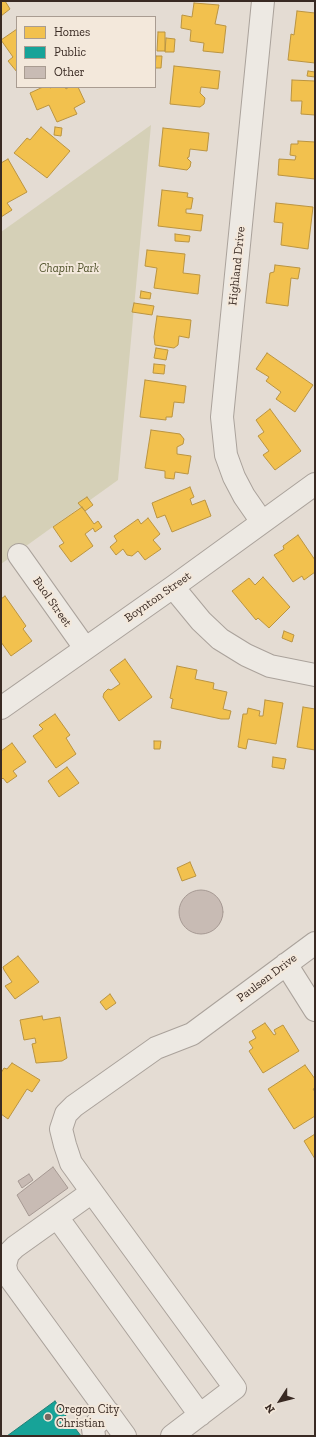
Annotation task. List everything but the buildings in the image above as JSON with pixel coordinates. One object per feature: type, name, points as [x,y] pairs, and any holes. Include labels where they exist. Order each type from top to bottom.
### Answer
[{"type":"street","name":"Highland Drive","points":[[262,522],[244,496],[234,477],[226,455],[222,417],[263,1]]},
{"type":"street","name":"Boynton Street","points":[[1,708],[173,587],[315,484]]},
{"type":"street","name":"Buol Street","points":[[19,555],[85,648]]},
{"type":"street","points":[[173,587],[201,621],[220,640],[246,655],[270,666],[315,675]]},
{"type":"street","name":"Paulsen Drive","points":[[200,1415],[236,1388],[71,1163],[61,1129],[66,1114],[74,1106],[156,1048],[192,1034],[315,943]]},
{"type":"street","points":[[286,964],[315,1010]]},
{"type":"street","points":[[92,1192],[15,1247],[8,1254],[5,1265],[7,1274],[125,1436]]},
{"type":"street","points":[[57,1217],[200,1415],[172,1436]]},
{"type":"street","points":[[94,1436],[93,1430],[97,1423],[109,1413]]},
{"type":"green space","name":"Chapin Park","points":[[151,125],[118,480],[1,564],[1,232]]},
{"type":"place","name":"Oregon City Christian","points":[[48,1417]]}]
